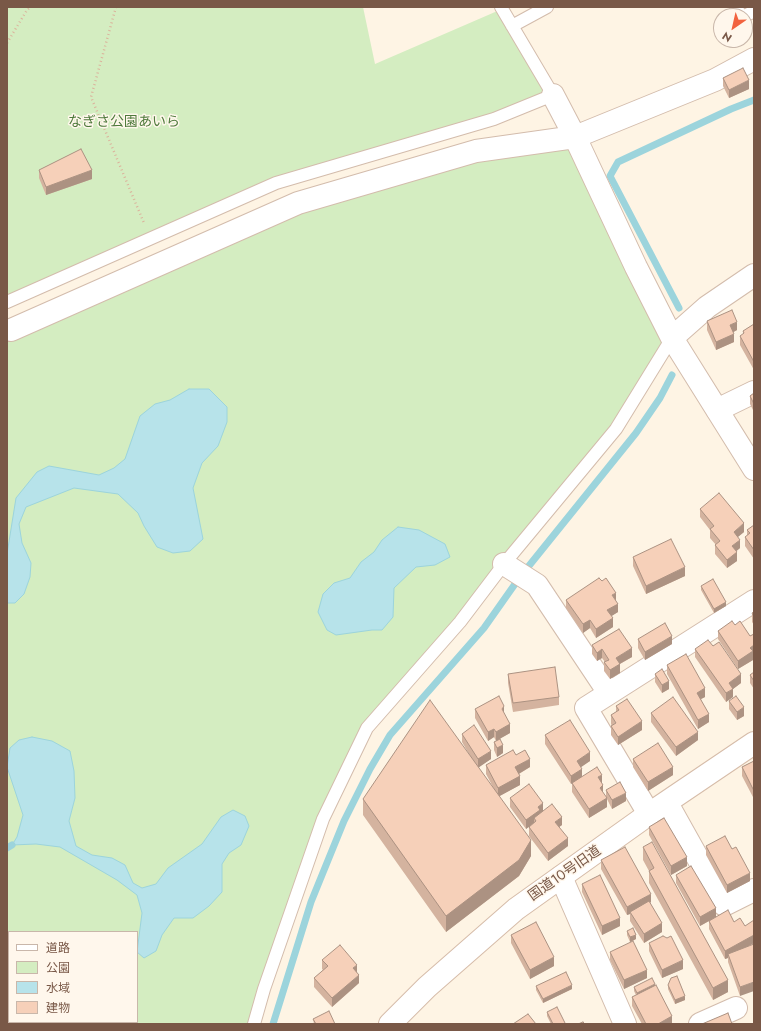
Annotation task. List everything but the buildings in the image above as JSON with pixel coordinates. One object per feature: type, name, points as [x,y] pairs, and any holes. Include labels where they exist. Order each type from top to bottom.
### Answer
[{"type":"street","points":[[11,330],[298,203],[476,151],[575,137],[715,80],[754,59]]},
{"type":"street","points":[[553,95],[575,137],[636,267],[672,338],[754,469]]},
{"type":"street","points":[[672,338],[707,307],[754,275]]},
{"type":"street","points":[[717,410],[754,392]]},
{"type":"street","points":[[504,564],[537,585],[609,693]]},
{"type":"street","points":[[754,601],[586,708],[658,808],[724,906],[754,890]]},
{"type":"street","name":"国道10号旧道","points":[[390,1024],[427,986],[516,909],[658,808],[754,743]]},
{"type":"street","points":[[561,877],[625,1024]]},
{"type":"street","points":[[700,1024],[736,1008]]},
{"type":"lane","points":[[7,302],[276,183],[494,119],[553,95],[501,7]]},
{"type":"lane","points":[[512,26],[547,7]]},
{"type":"lane","points":[[254,1024],[264,989],[323,819],[367,728],[460,622],[504,564],[616,429],[672,338]]},
{"type":"path","points":[[7,43],[30,7]]},
{"type":"path","points":[[116,7],[91,97],[151,238]]},
{"type":"green space","name":"なぎさ公園あいら","points":[[7,7],[363,7],[375,64],[502,9],[553,95],[276,183],[7,302]]},
{"type":"green space","points":[[575,137],[672,338],[616,429],[367,728],[323,819],[254,1024],[7,1024],[7,332],[298,203]]},
{"type":"water","points":[[189,389],[209,389],[227,407],[227,422],[218,446],[202,463],[193,488],[203,539],[190,551],[173,553],[157,547],[138,513],[118,494],[74,488],[26,507],[19,524],[22,543],[31,563],[30,577],[24,594],[15,603],[7,603],[7,554],[16,498],[37,472],[49,466],[99,475],[114,468],[125,459],[140,416],[155,404],[170,400]]},
{"type":"water","points":[[398,527],[419,530],[445,544],[450,557],[435,565],[416,567],[394,588],[393,617],[382,630],[336,635],[327,630],[318,612],[323,594],[334,583],[350,578],[361,562],[374,552],[382,540]]},
{"type":"water","points":[[32,737],[52,741],[70,751],[74,771],[75,798],[69,821],[76,846],[92,855],[112,858],[125,865],[133,883],[142,888],[156,884],[168,868],[202,844],[221,817],[233,810],[245,816],[249,826],[241,845],[229,853],[222,864],[222,892],[209,906],[193,918],[174,918],[162,935],[156,951],[144,958],[138,953],[142,913],[137,895],[117,880],[60,847],[36,844],[12,845],[17,837],[23,815],[7,767],[10,748],[19,740]]},
{"type":"waterway","points":[[679,308],[610,176],[618,162],[731,109],[754,100]]},
{"type":"waterway","points":[[528,567],[636,433],[660,398],[672,375]]},
{"type":"waterway","points":[[273,1024],[311,902],[344,821],[370,769],[390,735],[484,628],[515,584]]},
{"type":"waterway","points":[[7,848],[12,845]]}]
